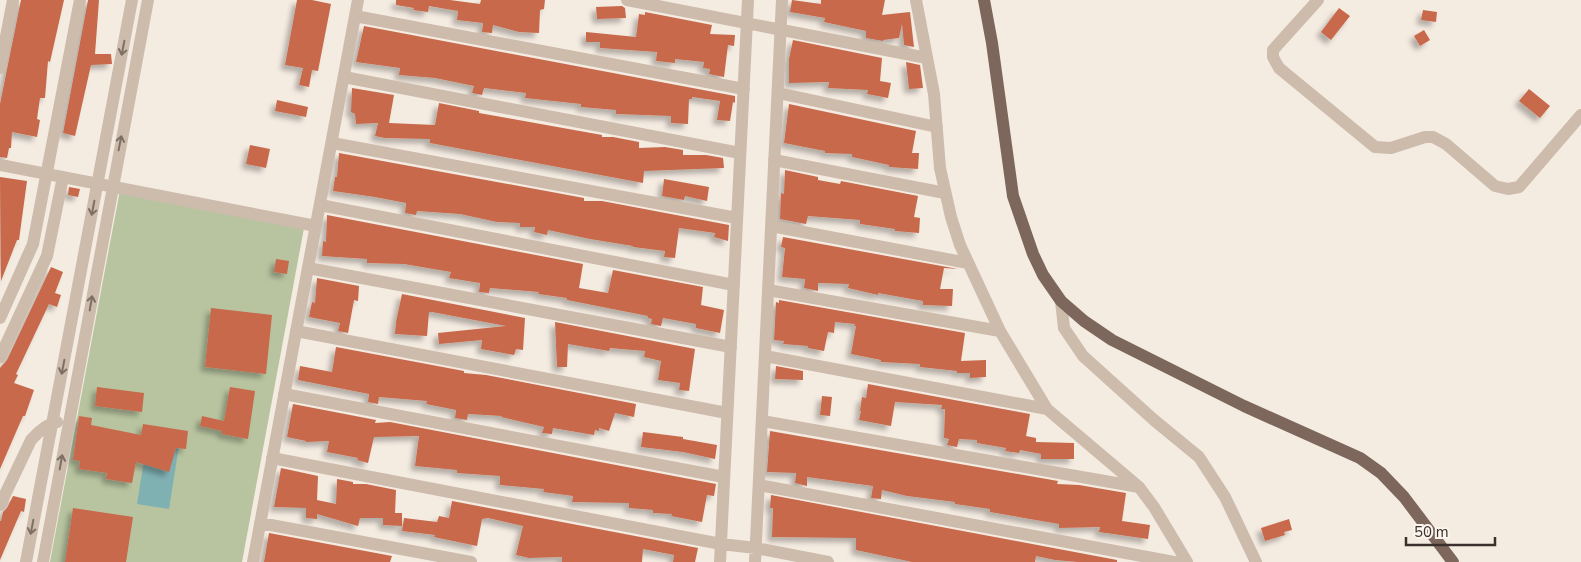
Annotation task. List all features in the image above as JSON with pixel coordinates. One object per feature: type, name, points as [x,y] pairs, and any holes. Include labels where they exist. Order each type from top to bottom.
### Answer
[{"type":"main road","points":[[984,0],[1013,196],[1039,268],[1062,301],[1084,322],[1112,340],[1244,406],[1360,458],[1381,473],[1404,497],[1452,562]]},
{"type":"main road","points":[[992,0],[992,44]]},
{"type":"street","points":[[0,68],[13,0]]},
{"type":"street","points":[[0,318],[33,244],[80,0]]},
{"type":"street","points":[[26,562],[132,0]]},
{"type":"street","points":[[43,562],[148,0]]},
{"type":"street","points":[[253,562],[358,0]]},
{"type":"street","points":[[627,0],[927,58]]},
{"type":"street","points":[[720,562],[748,0]]},
{"type":"street","points":[[755,562],[782,0]]},
{"type":"street","points":[[916,0],[934,94],[940,168],[951,217],[968,263],[1000,331],[1047,409],[1139,488],[1154,507],[1187,562]]},
{"type":"street","points":[[1318,0],[1273,50],[1272,57],[1279,68],[1375,147],[1391,148],[1425,137],[1433,137],[1446,144],[1495,186],[1508,189],[1519,187],[1581,115]]},
{"type":"street","points":[[355,16],[744,89]]},
{"type":"street","points":[[344,77],[740,153]]},
{"type":"street","points":[[778,93],[937,126]]},
{"type":"street","points":[[113,103],[127,106]]},
{"type":"street","points":[[332,143],[737,218]]},
{"type":"street","points":[[774,160],[945,193]]},
{"type":"street","points":[[0,165],[316,226]]},
{"type":"street","points":[[0,357],[47,256],[63,176]]},
{"type":"street","points":[[320,205],[734,285]]},
{"type":"street","points":[[771,226],[968,263]]},
{"type":"street","points":[[308,268],[730,347]]},
{"type":"street","points":[[768,290],[1000,331]]},
{"type":"street","points":[[1062,301],[1064,328],[1083,356],[1154,420],[1199,457],[1224,497],[1256,562]]},
{"type":"street","points":[[296,331],[727,413]]},
{"type":"street","points":[[765,356],[1047,409]]},
{"type":"street","points":[[284,394],[724,477]]},
{"type":"street","points":[[0,505],[31,440],[37,432],[52,423],[69,420]]},
{"type":"street","points":[[762,421],[1139,488]]},
{"type":"street","points":[[272,458],[721,544],[756,548],[828,562]]},
{"type":"street","points":[[759,484],[1174,562]]},
{"type":"street","points":[[260,523],[471,562]]},
{"type":"green space","points":[[120,190],[304,228],[242,562],[50,562]]},
{"type":"water","points":[[147,441],[179,446],[169,509],[137,504]]},
{"type":"building","points":[[21,0],[64,0],[50,62],[48,61],[45,98],[40,98],[37,119],[40,120],[37,137],[12,132],[11,148],[9,148],[7,158],[0,157],[0,104]]},
{"type":"building","points":[[88,0],[99,0],[95,54],[111,54],[112,64],[91,65],[75,136],[63,133]]},
{"type":"building","points":[[297,0],[312,0],[331,4],[318,71],[312,70],[309,87],[299,85],[303,68],[285,65]]},
{"type":"building","points":[[396,0],[450,0],[480,4],[481,0],[545,0],[544,9],[540,10],[539,33],[519,32],[493,25],[492,33],[482,32],[483,23],[457,20],[458,11],[429,6],[428,12],[413,10],[414,8],[396,5]]},
{"type":"building","points":[[792,0],[821,4],[821,0],[885,0],[882,15],[910,12],[914,47],[904,45],[902,24],[899,38],[883,41],[866,38],[866,31],[824,22],[825,18],[790,12]]},
{"type":"building","points":[[622,6],[625,8],[626,18],[597,19],[596,7]]},
{"type":"building","points":[[1339,8],[1350,16],[1331,40],[1321,32]]},
{"type":"building","points":[[1423,10],[1437,12],[1436,22],[1421,20]]},
{"type":"building","points":[[645,12],[712,25],[710,34],[735,35],[734,46],[728,45],[724,77],[709,74],[710,69],[703,68],[704,62],[675,59],[675,63],[656,61],[657,52],[600,48],[600,42],[586,42],[586,32],[636,37],[639,14],[645,15]]},
{"type":"building","points":[[364,26],[735,96],[735,103],[733,102],[730,121],[717,120],[720,101],[692,97],[692,99],[689,99],[688,124],[671,123],[671,116],[616,114],[616,110],[581,107],[581,104],[525,98],[526,93],[484,88],[482,95],[472,93],[474,86],[435,78],[399,75],[400,68],[356,62]]},
{"type":"building","points":[[1424,30],[1430,40],[1420,46],[1414,36]]},
{"type":"building","points":[[793,40],[882,58],[880,81],[891,83],[888,98],[867,94],[868,90],[828,88],[829,82],[789,83],[789,59]]},
{"type":"building","points":[[906,62],[920,65],[923,88],[909,89]]},
{"type":"building","points":[[352,88],[394,95],[389,123],[435,125],[439,103],[479,111],[479,113],[602,135],[602,137],[639,142],[639,148],[665,147],[683,150],[683,155],[706,155],[723,158],[724,168],[644,171],[643,183],[430,143],[430,139],[375,136],[378,123],[356,124],[355,114],[351,112]]},
{"type":"building","points":[[1529,89],[1550,106],[1540,118],[1519,101]]},
{"type":"building","points":[[277,100],[308,107],[306,117],[275,111]]},
{"type":"building","points":[[789,104],[916,131],[912,153],[919,153],[918,169],[889,167],[889,165],[852,157],[852,154],[825,153],[825,151],[784,143]]},
{"type":"building","points":[[250,145],[270,149],[266,168],[246,164]]},
{"type":"building","points":[[339,153],[584,198],[584,201],[602,201],[729,225],[728,241],[714,237],[715,233],[679,228],[675,258],[664,257],[665,251],[633,247],[548,230],[547,235],[534,232],[535,227],[520,227],[520,223],[497,222],[460,214],[417,211],[416,215],[405,213],[406,203],[333,191],[335,177],[337,177]]},
{"type":"building","points":[[785,170],[818,177],[818,180],[840,184],[841,181],[918,196],[914,217],[920,218],[919,233],[895,231],[895,229],[860,224],[860,220],[808,216],[806,224],[780,219],[781,193],[784,194]]},
{"type":"building","points":[[0,177],[27,181],[19,240],[17,240],[1,281]]},
{"type":"building","points":[[664,179],[709,187],[707,201],[685,196],[684,200],[662,196]]},
{"type":"building","points":[[69,187],[80,189],[78,197],[68,195]]},
{"type":"building","points":[[327,215],[583,264],[579,288],[608,293],[613,270],[703,287],[701,305],[724,310],[720,333],[696,328],[696,324],[663,318],[661,326],[651,324],[652,319],[648,318],[648,316],[567,300],[567,298],[538,294],[539,292],[490,288],[489,293],[479,292],[480,283],[449,278],[451,272],[404,264],[367,263],[367,259],[322,256],[323,241],[326,242]]},
{"type":"building","points":[[783,237],[958,269],[944,268],[940,289],[953,289],[952,306],[923,305],[923,301],[878,293],[878,295],[848,288],[849,284],[818,283],[818,291],[804,288],[805,279],[782,277],[785,248],[781,247]]},
{"type":"building","points":[[276,259],[289,261],[287,274],[274,272]]},
{"type":"building","points":[[51,267],[63,272],[55,293],[61,295],[57,307],[49,304],[16,374],[18,375],[14,383],[34,390],[25,416],[23,416],[0,469],[0,368],[7,360]]},
{"type":"building","points":[[317,278],[359,286],[358,301],[354,300],[348,333],[338,331],[340,323],[309,317],[312,302],[315,303]]},
{"type":"building","points":[[402,294],[525,318],[523,350],[516,349],[514,355],[481,349],[482,340],[439,344],[438,333],[506,326],[432,312],[429,312],[427,336],[395,334]]},
{"type":"building","points":[[779,300],[965,333],[961,361],[986,360],[986,377],[970,378],[970,373],[957,373],[957,371],[920,367],[920,364],[881,362],[881,360],[851,354],[855,324],[835,322],[834,333],[828,332],[824,351],[808,348],[808,346],[783,344],[784,341],[774,340],[776,302],[779,303]]},
{"type":"building","points":[[211,308],[272,315],[266,374],[205,367]]},
{"type":"building","points":[[555,322],[695,349],[689,391],[679,390],[680,383],[658,380],[661,361],[644,357],[645,351],[610,348],[609,351],[568,344],[567,367],[557,367]]},
{"type":"building","points":[[336,347],[464,371],[464,373],[486,375],[636,404],[634,417],[615,413],[609,431],[599,428],[599,431],[595,430],[594,435],[553,428],[552,434],[542,433],[544,427],[502,416],[468,414],[467,420],[455,418],[456,410],[426,404],[427,401],[379,397],[378,404],[368,402],[369,394],[298,380],[300,366],[332,372]]},
{"type":"building","points":[[776,366],[803,371],[803,380],[775,379]]},
{"type":"building","points":[[868,384],[1030,414],[1026,436],[1036,438],[1036,442],[1074,443],[1074,459],[1041,459],[1041,454],[1020,450],[1019,453],[1005,451],[1006,448],[977,443],[977,440],[959,439],[957,447],[947,445],[949,439],[944,438],[945,409],[941,409],[942,405],[895,402],[891,426],[859,420],[862,397],[866,398]]},
{"type":"building","points":[[97,387],[144,393],[142,412],[95,406]]},
{"type":"building","points":[[230,387],[255,391],[248,439],[222,434],[222,431],[200,426],[202,416],[224,421]]},
{"type":"building","points":[[822,396],[832,397],[830,416],[820,415]]},
{"type":"building","points":[[293,404],[376,420],[375,423],[390,422],[716,484],[714,496],[707,495],[702,522],[671,516],[672,514],[653,513],[653,510],[629,508],[629,503],[572,502],[573,496],[543,492],[544,489],[500,485],[500,476],[457,473],[457,470],[415,466],[419,436],[374,437],[368,463],[357,460],[358,458],[327,452],[329,441],[306,442],[287,437]]},
{"type":"building","points":[[79,416],[92,418],[91,425],[141,435],[143,424],[188,431],[186,449],[176,448],[169,472],[136,462],[132,483],[106,479],[107,473],[79,469],[80,461],[73,460]]},
{"type":"building","points":[[770,431],[1058,481],[1057,484],[1079,485],[1126,493],[1122,521],[1150,525],[1148,539],[1099,532],[1100,527],[1059,528],[1059,524],[990,512],[990,509],[907,496],[882,490],[881,499],[871,498],[873,486],[807,477],[807,486],[795,483],[796,473],[767,472]]},
{"type":"building","points":[[643,432],[683,437],[683,439],[717,445],[715,459],[683,452],[641,447]]},
{"type":"building","points":[[281,468],[318,476],[317,500],[336,504],[337,479],[353,482],[353,484],[366,484],[396,490],[395,513],[402,513],[402,526],[383,525],[383,518],[360,518],[358,526],[317,514],[317,519],[306,518],[306,508],[274,507]]},
{"type":"building","points":[[771,495],[1117,560],[1117,562],[1078,562],[1036,556],[1035,562],[912,562],[856,550],[856,538],[772,537],[773,508],[770,508]]},
{"type":"building","points":[[13,496],[26,499],[24,512],[21,511],[0,560],[0,521]]},
{"type":"building","points":[[452,501],[698,548],[695,562],[673,562],[674,555],[643,549],[642,562],[562,562],[562,557],[529,558],[516,555],[523,526],[488,518],[482,519],[477,546],[434,537],[435,535],[402,531],[404,518],[437,522],[439,516],[449,518]]},
{"type":"building","points":[[73,508],[133,517],[126,562],[65,562]]},
{"type":"building","points":[[1289,519],[1292,530],[1284,532],[1285,535],[1265,541],[1261,528]]},
{"type":"building","points":[[269,533],[392,556],[390,562],[264,562]]}]
